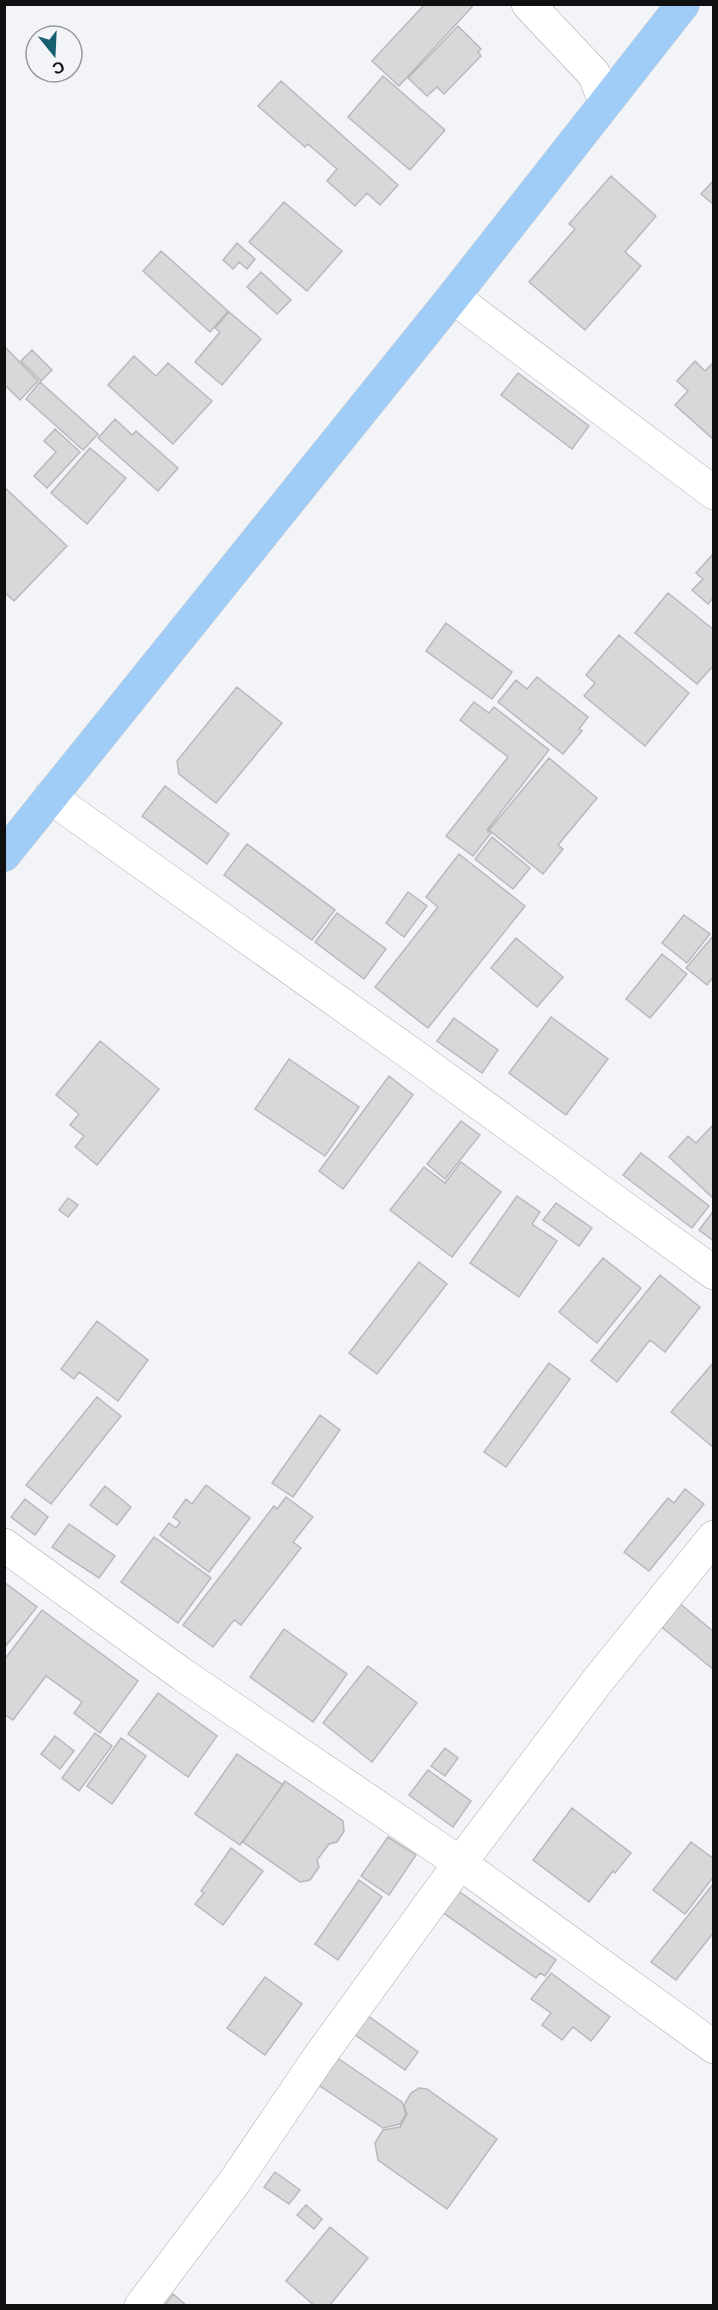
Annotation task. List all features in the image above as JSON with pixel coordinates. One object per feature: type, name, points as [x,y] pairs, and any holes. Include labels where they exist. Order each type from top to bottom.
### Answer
[{"type":"main road","points":[[4,855],[453,297],[683,4]]},
{"type":"street","points":[[528,4],[594,74],[605,102]]},
{"type":"street","points":[[453,297],[714,493]]},
{"type":"street","points":[[50,797],[714,1273]]},
{"type":"street","points":[[141,2306],[233,2184],[317,2060],[460,1863],[598,1679],[714,1537]]},
{"type":"street","points":[[4,1545],[183,1675],[460,1863],[714,2048]]},
{"type":"building","points":[[425,4],[470,4],[472,7],[399,86],[372,61]]},
{"type":"building","points":[[458,26],[481,49],[478,52],[481,56],[444,94],[437,87],[427,96],[408,78]]},
{"type":"building","points":[[383,76],[445,130],[410,170],[348,117]]},
{"type":"building","points":[[281,81],[398,185],[380,205],[367,193],[355,206],[327,181],[337,169],[308,144],[305,147],[258,106]]},
{"type":"building","points":[[611,176],[656,216],[625,252],[641,266],[585,330],[529,282],[575,229],[569,224]]},
{"type":"building","points":[[714,180],[714,205],[701,194]]},
{"type":"building","points":[[284,202],[342,251],[307,291],[249,242]]},
{"type":"building","points":[[237,243],[255,259],[247,269],[239,262],[233,269],[223,260]]},
{"type":"building","points":[[161,251],[228,311],[210,332],[143,271]]},
{"type":"building","points":[[261,272],[291,300],[277,314],[247,287]]},
{"type":"building","points":[[229,312],[261,339],[222,385],[195,362],[220,332],[215,328]]},
{"type":"building","points":[[4,346],[38,381],[20,400],[7,387],[4,389]]},
{"type":"building","points":[[32,350],[52,370],[41,381],[21,361]]},
{"type":"building","points":[[134,356],[156,376],[168,363],[212,401],[173,444],[108,385]]},
{"type":"building","points":[[695,361],[705,371],[714,362],[714,440],[675,405],[688,391],[677,381]]},
{"type":"building","points":[[518,373],[589,426],[572,449],[501,395]]},
{"type":"building","points":[[40,382],[98,434],[83,450],[26,399]]},
{"type":"building","points":[[115,419],[132,435],[136,431],[178,468],[158,491],[98,438]]},
{"type":"building","points":[[55,429],[80,452],[47,488],[34,476],[56,452],[44,441]]},
{"type":"building","points":[[90,448],[126,478],[87,524],[51,493]]},
{"type":"building","points":[[4,487],[67,546],[14,601],[4,592]]},
{"type":"building","points":[[714,553],[714,597],[708,604],[692,590],[703,579],[696,573]]},
{"type":"building","points":[[668,593],[714,630],[714,665],[697,684],[635,633]]},
{"type":"building","points":[[446,623],[512,672],[492,699],[426,651]]},
{"type":"building","points":[[619,635],[689,693],[645,746],[584,696],[595,683],[586,675]]},
{"type":"building","points":[[537,677],[588,717],[579,729],[582,731],[563,754],[498,702],[516,680],[527,689]]},
{"type":"building","points":[[237,687],[282,723],[216,803],[179,774],[177,761]]},
{"type":"building","points":[[474,702],[489,713],[494,707],[549,750],[487,830],[491,833],[473,856],[446,836],[508,757],[460,720]]},
{"type":"building","points":[[549,758],[597,798],[558,845],[563,849],[543,874],[489,830]]},
{"type":"building","points":[[165,786],[229,834],[207,864],[142,816]]},
{"type":"building","points":[[492,837],[530,868],[513,889],[475,859]]},
{"type":"building","points":[[247,844],[335,910],[312,940],[224,875]]},
{"type":"building","points":[[459,854],[525,906],[428,1028],[375,987],[438,907],[426,897]]},
{"type":"building","points":[[408,892],[427,906],[404,937],[386,923]]},
{"type":"building","points":[[337,913],[386,949],[364,979],[315,942]]},
{"type":"building","points":[[684,915],[710,934],[687,963],[662,943]]},
{"type":"building","points":[[714,935],[714,976],[707,985],[686,968]]},
{"type":"building","points":[[516,938],[563,977],[537,1007],[491,968]]},
{"type":"building","points":[[662,954],[687,974],[650,1018],[626,999]]},
{"type":"building","points":[[551,1017],[608,1059],[566,1115],[509,1073]]},
{"type":"building","points":[[454,1018],[498,1050],[482,1073],[437,1041]]},
{"type":"building","points":[[100,1041],[159,1089],[97,1165],[75,1147],[84,1136],[70,1125],[79,1114],[56,1095]]},
{"type":"building","points":[[289,1059],[359,1107],[325,1156],[255,1109]]},
{"type":"building","points":[[389,1076],[413,1095],[343,1189],[319,1171]]},
{"type":"building","points":[[461,1121],[480,1135],[445,1179],[427,1164]]},
{"type":"building","points":[[714,1124],[714,1199],[669,1157],[688,1136],[696,1143]]},
{"type":"building","points":[[641,1153],[709,1206],[692,1228],[623,1175]]},
{"type":"building","points":[[461,1162],[501,1192],[452,1257],[390,1210],[424,1167],[445,1183]]},
{"type":"building","points":[[517,1196],[540,1212],[532,1224],[557,1241],[519,1297],[470,1263]]},
{"type":"building","points":[[68,1198],[78,1205],[68,1217],[59,1210]]},
{"type":"building","points":[[556,1203],[592,1228],[579,1246],[543,1220]]},
{"type":"building","points":[[714,1210],[714,1241],[699,1230]]},
{"type":"building","points":[[603,1258],[641,1288],[597,1343],[559,1312]]},
{"type":"building","points":[[419,1262],[447,1284],[377,1374],[349,1353]]},
{"type":"building","points":[[660,1275],[700,1307],[665,1352],[650,1340],[617,1382],[591,1361]]},
{"type":"building","points":[[97,1321],[148,1360],[118,1401],[79,1372],[74,1379],[61,1369]]},
{"type":"building","points":[[714,1362],[714,1448],[671,1412]]},
{"type":"building","points":[[549,1363],[570,1379],[506,1467],[484,1452]]},
{"type":"building","points":[[97,1397],[121,1416],[51,1504],[26,1485]]},
{"type":"building","points":[[320,1415],[340,1430],[293,1497],[272,1483]]},
{"type":"building","points":[[206,1485],[250,1518],[209,1572],[160,1535],[169,1523],[176,1528],[180,1522],[173,1517],[186,1499],[192,1504]]},
{"type":"building","points":[[105,1486],[131,1507],[117,1525],[90,1505]]},
{"type":"building","points":[[685,1489],[704,1504],[649,1571],[624,1552],[668,1498],[674,1503]]},
{"type":"building","points":[[286,1497],[313,1517],[293,1542],[301,1548],[241,1625],[234,1620],[213,1647],[183,1625],[274,1506],[277,1509]]},
{"type":"building","points":[[25,1499],[48,1517],[35,1535],[11,1517]]},
{"type":"building","points":[[69,1524],[115,1556],[99,1578],[52,1547]]},
{"type":"building","points":[[154,1537],[211,1578],[178,1623],[121,1582]]},
{"type":"building","points":[[4,1582],[37,1607],[4,1648]]},
{"type":"building","points":[[672,1597],[714,1632],[714,1670],[653,1620]]},
{"type":"building","points":[[42,1610],[138,1681],[100,1733],[74,1713],[82,1702],[46,1676],[13,1720],[4,1714],[4,1660]]},
{"type":"building","points":[[284,1629],[347,1674],[313,1722],[250,1677]]},
{"type":"building","points":[[368,1666],[417,1703],[372,1762],[323,1723]]},
{"type":"building","points":[[158,1693],[217,1736],[188,1777],[128,1734]]},
{"type":"building","points":[[95,1733],[112,1746],[79,1791],[62,1778]]},
{"type":"building","points":[[55,1736],[74,1751],[60,1769],[41,1754]]},
{"type":"building","points":[[121,1738],[146,1756],[112,1804],[87,1786]]},
{"type":"building","points":[[445,1748],[458,1758],[445,1776],[431,1766]]},
{"type":"building","points":[[237,1754],[283,1785],[240,1845],[195,1814]]},
{"type":"building","points":[[428,1770],[471,1801],[453,1827],[409,1795]]},
{"type":"building","points":[[285,1781],[343,1821],[344,1831],[337,1842],[329,1844],[317,1860],[319,1867],[310,1880],[300,1882],[243,1842]]},
{"type":"building","points":[[572,1808],[631,1853],[615,1873],[613,1871],[589,1902],[533,1860]]},
{"type":"building","points":[[388,1837],[416,1855],[389,1895],[361,1876]]},
{"type":"building","points":[[691,1842],[714,1859],[714,1876],[685,1914],[653,1890]]},
{"type":"building","points":[[231,1848],[263,1871],[223,1925],[195,1904],[204,1893],[201,1891]]},
{"type":"building","points":[[359,1880],[382,1897],[338,1960],[315,1944]]},
{"type":"building","points":[[714,1883],[714,1932],[676,1980],[651,1962]]},
{"type":"building","points":[[457,1890],[556,1960],[545,1976],[540,1973],[536,1978],[442,1912]]},
{"type":"building","points":[[551,1973],[610,2017],[591,2041],[573,2027],[562,2040],[542,2025],[551,2013],[531,1999]]},
{"type":"building","points":[[265,1977],[302,2004],[265,2055],[227,2028]]},
{"type":"building","points":[[367,2015],[418,2052],[405,2070],[354,2034]]},
{"type":"building","points":[[336,2057],[402,2102],[406,2114],[400,2124],[383,2128],[317,2084]]},
{"type":"building","points":[[419,2088],[427,2089],[497,2139],[447,2209],[378,2160],[375,2143],[383,2130],[400,2127],[407,2114],[404,2105],[411,2093]]},
{"type":"building","points":[[275,2172],[300,2190],[289,2204],[264,2187]]},
{"type":"building","points":[[306,2205],[322,2219],[314,2229],[297,2215]]},
{"type":"building","points":[[330,2227],[368,2258],[329,2306],[315,2306],[286,2281]]},
{"type":"building","points":[[173,2294],[187,2306],[164,2306]]}]
